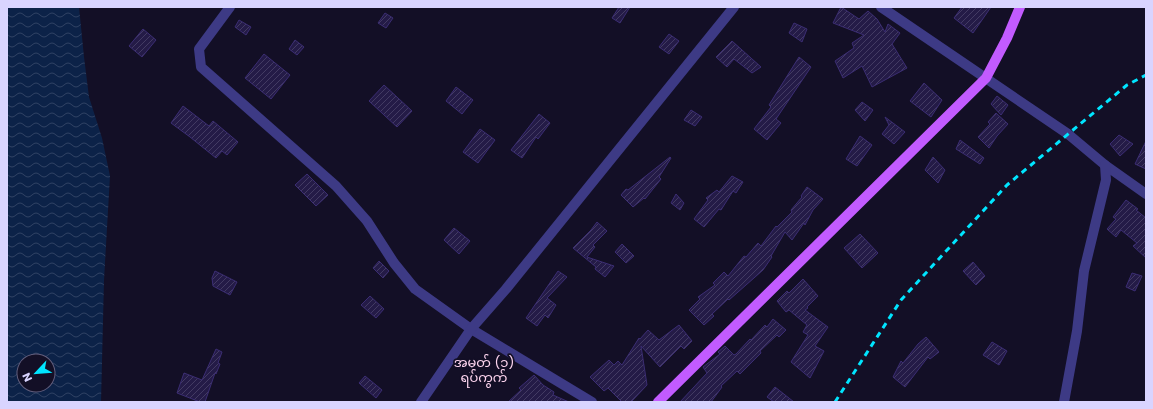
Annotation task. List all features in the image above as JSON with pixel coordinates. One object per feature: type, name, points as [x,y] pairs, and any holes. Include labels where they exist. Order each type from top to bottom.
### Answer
[{"type":"main road","points":[[658,402],[986,78],[1008,38],[1020,7]]},
{"type":"street","points":[[230,7],[199,49],[201,67],[336,186],[368,222],[394,263],[415,289],[472,329],[592,402]]},
{"type":"street","points":[[421,402],[472,329],[734,7]]},
{"type":"street","points":[[881,7],[1068,134],[1105,165],[1146,194]]},
{"type":"street","points":[[1064,402],[1084,271],[1106,180],[1105,165]]},
{"type":"water","points":[[7,7],[79,7],[89,97],[102,138],[110,176],[104,280],[101,402],[7,402]]},
{"type":"building","points":[[619,7],[630,7],[620,23],[612,18]]},
{"type":"building","points":[[841,7],[859,19],[868,11],[877,19],[885,32],[888,24],[900,33],[892,44],[907,68],[872,87],[862,66],[843,78],[835,61],[854,48],[852,43],[864,35],[833,23]]},
{"type":"building","points":[[962,7],[991,7],[973,33],[954,18]]},
{"type":"building","points":[[385,13],[393,18],[386,28],[378,23]]},
{"type":"building","points":[[239,20],[251,27],[246,35],[235,27]]},
{"type":"building","points":[[794,23],[807,29],[802,42],[789,33]]},
{"type":"building","points":[[143,29],[156,40],[142,57],[129,46]]},
{"type":"building","points":[[669,34],[679,41],[669,54],[659,47]]},
{"type":"building","points":[[295,40],[304,47],[297,55],[289,49]]},
{"type":"building","points":[[732,41],[761,67],[752,73],[734,59],[727,67],[716,57]]},
{"type":"building","points":[[264,54],[290,75],[271,99],[245,78]]},
{"type":"building","points":[[799,57],[811,67],[776,119],[781,123],[767,140],[754,129],[771,107],[769,105]]},
{"type":"building","points":[[924,83],[942,100],[931,117],[910,101]]},
{"type":"building","points":[[384,85],[412,111],[397,127],[369,101]]},
{"type":"building","points":[[456,87],[473,100],[462,114],[446,101]]},
{"type":"building","points":[[997,96],[1008,105],[1001,115],[991,104]]},
{"type":"building","points":[[862,102],[873,110],[865,121],[855,110]]},
{"type":"building","points":[[183,106],[209,126],[213,121],[238,142],[227,155],[222,151],[216,158],[171,123]]},
{"type":"building","points":[[691,110],[702,117],[695,126],[684,120]]},
{"type":"building","points":[[996,113],[1008,124],[989,148],[978,137],[990,124],[988,122]]},
{"type":"building","points":[[539,114],[550,123],[538,139],[536,137],[522,158],[511,150]]},
{"type":"building","points":[[885,117],[905,132],[894,144],[882,134],[889,125]]},
{"type":"building","points":[[480,129],[495,140],[478,163],[463,152]]},
{"type":"building","points":[[1119,135],[1133,144],[1120,156],[1110,144]]},
{"type":"building","points":[[860,136],[872,145],[857,166],[846,159]]},
{"type":"building","points":[[960,140],[984,158],[980,164],[956,149]]},
{"type":"building","points":[[1146,141],[1146,169],[1135,164]]},
{"type":"building","points":[[670,157],[671,158],[659,177],[661,179],[645,199],[644,198],[633,207],[621,195],[626,189],[628,190]]},
{"type":"building","points":[[933,157],[945,170],[938,183],[925,170]]},
{"type":"building","points":[[307,174],[328,195],[316,206],[295,185]]},
{"type":"building","points":[[732,176],[743,182],[736,193],[733,191],[721,210],[719,209],[704,227],[694,219],[708,200],[706,198],[717,190],[719,192]]},
{"type":"building","points":[[807,187],[823,199],[813,210],[805,225],[804,223],[792,240],[785,232],[771,256],[772,257],[763,270],[729,300],[728,299],[712,314],[714,316],[704,325],[689,310],[700,299],[698,297],[715,285],[713,283],[724,272],[728,276],[744,256],[746,257],[758,243],[761,246],[776,226],[777,227],[792,212],[791,210],[802,197],[801,196]]},
{"type":"building","points":[[676,194],[684,203],[680,210],[671,203]]},
{"type":"building","points":[[1126,200],[1138,209],[1136,210],[1146,218],[1146,258],[1133,246],[1137,243],[1121,230],[1116,237],[1107,229],[1116,219],[1113,217]]},
{"type":"building","points":[[597,222],[607,231],[593,245],[595,247],[587,257],[614,266],[605,277],[595,269],[596,267],[573,248]]},
{"type":"building","points":[[454,228],[470,241],[459,254],[444,240]]},
{"type":"building","points":[[860,234],[878,253],[862,268],[844,248]]},
{"type":"building","points":[[622,244],[634,256],[626,263],[615,252]]},
{"type":"building","points":[[379,261],[389,271],[383,278],[373,268]]},
{"type":"building","points":[[973,262],[985,276],[976,285],[963,271]]},
{"type":"building","points":[[215,271],[237,282],[230,295],[213,286],[212,278]]},
{"type":"building","points":[[558,271],[567,277],[547,298],[556,305],[548,318],[545,315],[537,326],[526,318]]},
{"type":"building","points":[[1132,273],[1142,276],[1135,291],[1126,287]]},
{"type":"building","points":[[803,279],[818,296],[805,310],[828,327],[815,346],[824,351],[810,378],[791,362],[808,335],[803,332],[807,325],[789,310],[786,312],[777,301],[787,291],[789,293]]},
{"type":"building","points":[[370,296],[384,309],[376,318],[361,305]]},
{"type":"building","points":[[773,319],[786,330],[779,337],[777,335],[760,351],[761,353],[740,374],[737,371],[721,386],[722,387],[711,402],[680,402],[707,373],[703,367],[720,354],[718,352],[725,346],[734,355],[736,354],[765,325],[767,327]]},
{"type":"building","points":[[679,325],[692,341],[684,349],[681,346],[660,367],[641,346],[647,385],[631,402],[622,402],[608,388],[604,391],[590,377],[609,360],[614,365],[618,361],[622,365],[639,338],[640,339],[648,330],[659,340]]},
{"type":"building","points":[[926,337],[939,352],[930,359],[928,357],[905,387],[893,377],[901,361],[903,363],[918,344]]},
{"type":"building","points":[[992,342],[1007,351],[999,365],[983,355]]},
{"type":"building","points":[[216,349],[222,352],[218,363],[220,364],[216,374],[215,373],[205,402],[200,402],[177,393],[184,373],[202,380]]},
{"type":"building","points":[[534,375],[543,385],[554,392],[553,395],[569,402],[508,402],[521,390],[519,388]]},
{"type":"building","points":[[365,376],[382,390],[376,398],[359,383]]},
{"type":"building","points":[[775,387],[794,402],[774,402],[767,397]]},
{"type":"railway","points":[[835,402],[901,300],[1007,185],[1127,85],[1146,75]]},
{"type":"district","name":"အမှတ် (၁) ရပ်ကွက်","points":[[484,370]]}]
